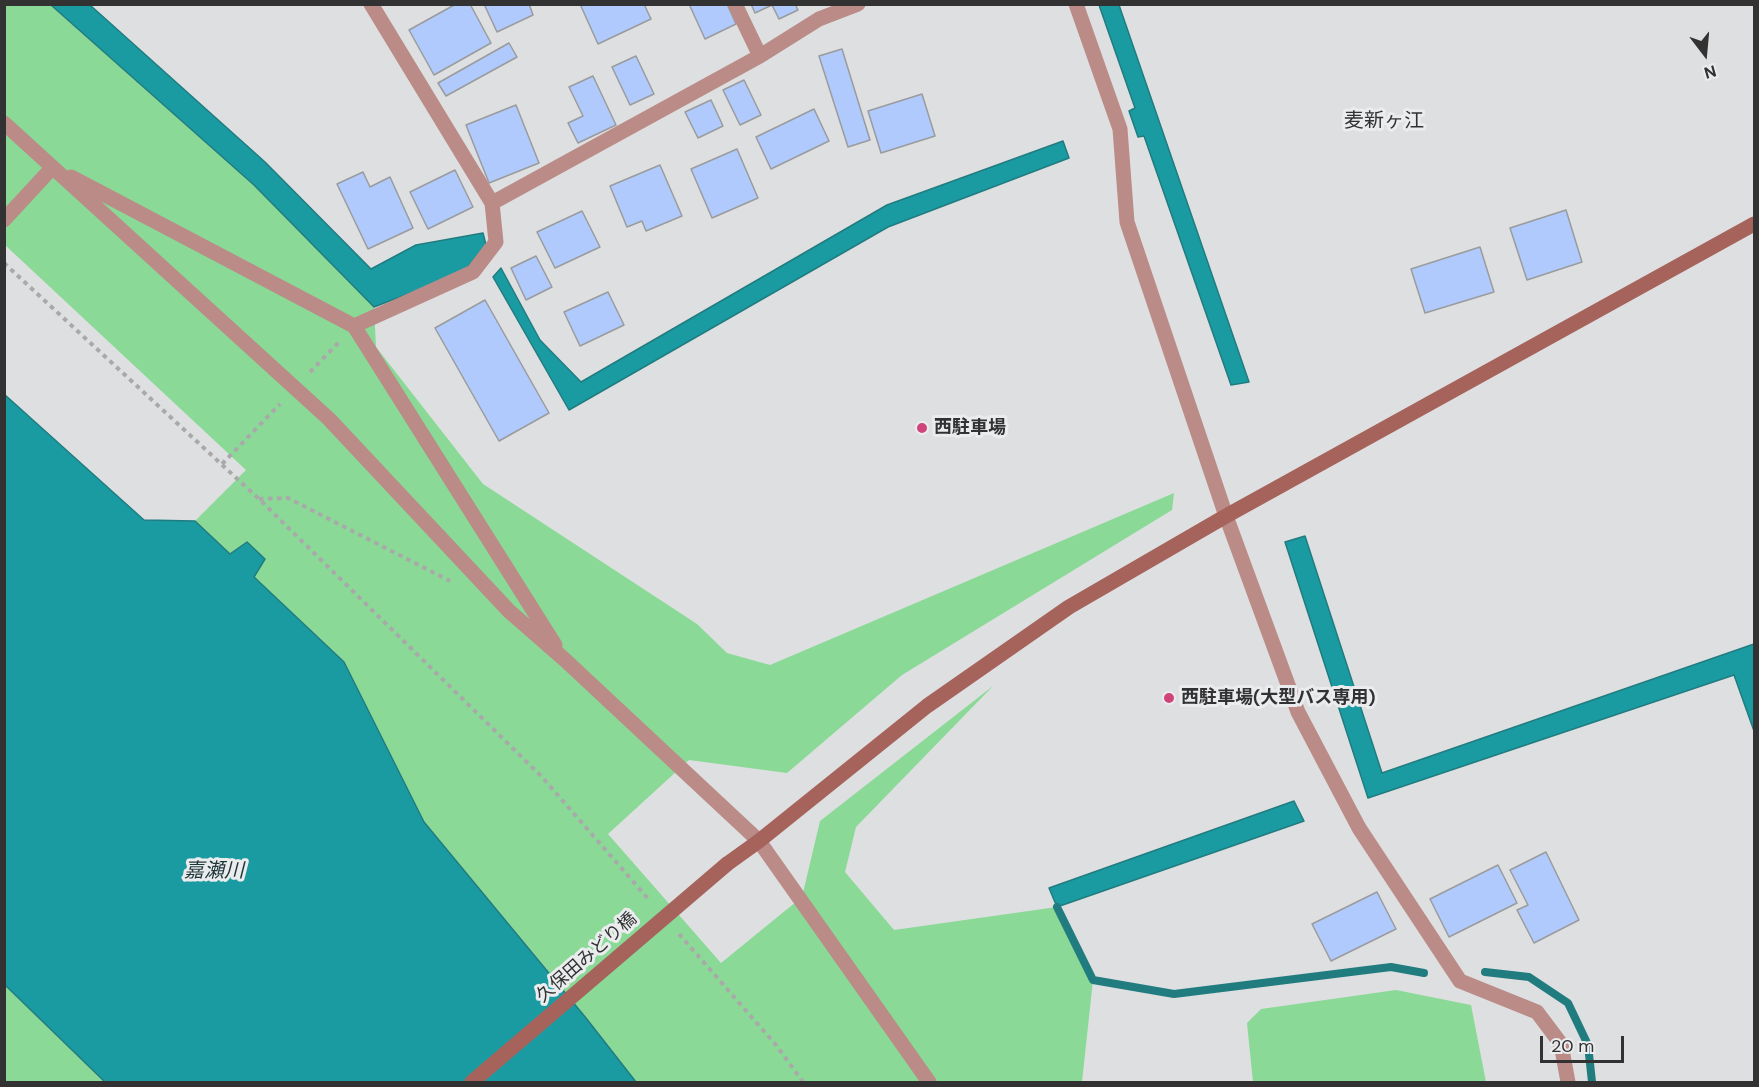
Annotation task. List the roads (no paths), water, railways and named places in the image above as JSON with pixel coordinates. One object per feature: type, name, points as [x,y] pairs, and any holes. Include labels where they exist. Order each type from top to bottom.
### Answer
[{"type":"street","points":[[354,326],[473,272],[496,242],[492,203],[371,4]]},
{"type":"street","points":[[735,4],[760,56]]},
{"type":"street","points":[[492,203],[760,56],[819,19],[858,4]]},
{"type":"street","points":[[1076,4],[1120,129],[1127,222],[1226,516],[1298,712],[1359,828],[1461,981],[1537,1012],[1561,1044],[1568,1083]]},
{"type":"street","points":[[4,123],[329,419],[509,611],[564,659],[759,841],[929,1083]]},
{"type":"street","points":[[4,220],[52,168]]},
{"type":"street","points":[[52,168],[354,326],[564,659]]},
{"type":"street","name":"久保田みどり橋","points":[[472,1083],[727,864],[927,706],[1069,607],[1226,516],[1755,224]]},
{"type":"water","points":[[51,5],[90,5],[265,162],[371,269],[416,245],[483,233],[486,245],[463,273],[374,307],[254,185]]},
{"type":"water","points":[[1099,5],[1119,5],[1249,382],[1231,385],[1144,136],[1138,137],[1129,111],[1135,108]]},
{"type":"water","points":[[1063,141],[1069,158],[888,227],[569,410],[493,277],[501,268],[540,340],[581,382],[887,205]]},
{"type":"water","name":"嘉瀬川","points":[[4,394],[144,520],[195,521],[230,554],[247,542],[265,559],[254,577],[344,662],[424,822],[636,1082],[105,1082],[5,985]]},
{"type":"water","points":[[1305,536],[1382,773],[1754,644],[1754,731],[1734,675],[1368,798],[1285,542]]},
{"type":"water","points":[[1294,801],[1304,821],[1057,907],[1049,888]]},
{"type":"waterway","points":[[1057,907],[1093,980],[1174,994],[1391,967],[1424,973]]},
{"type":"waterway","points":[[1485,972],[1529,977],[1568,1003],[1588,1045],[1592,1082]]},
{"type":"place","name":"西駐車場","points":[[922,428]]},
{"type":"place","name":"西駐車場(大型バス専用)","points":[[1169,698]]},
{"type":"district","name":"麦新ヶ江","points":[[1384,122]]}]
